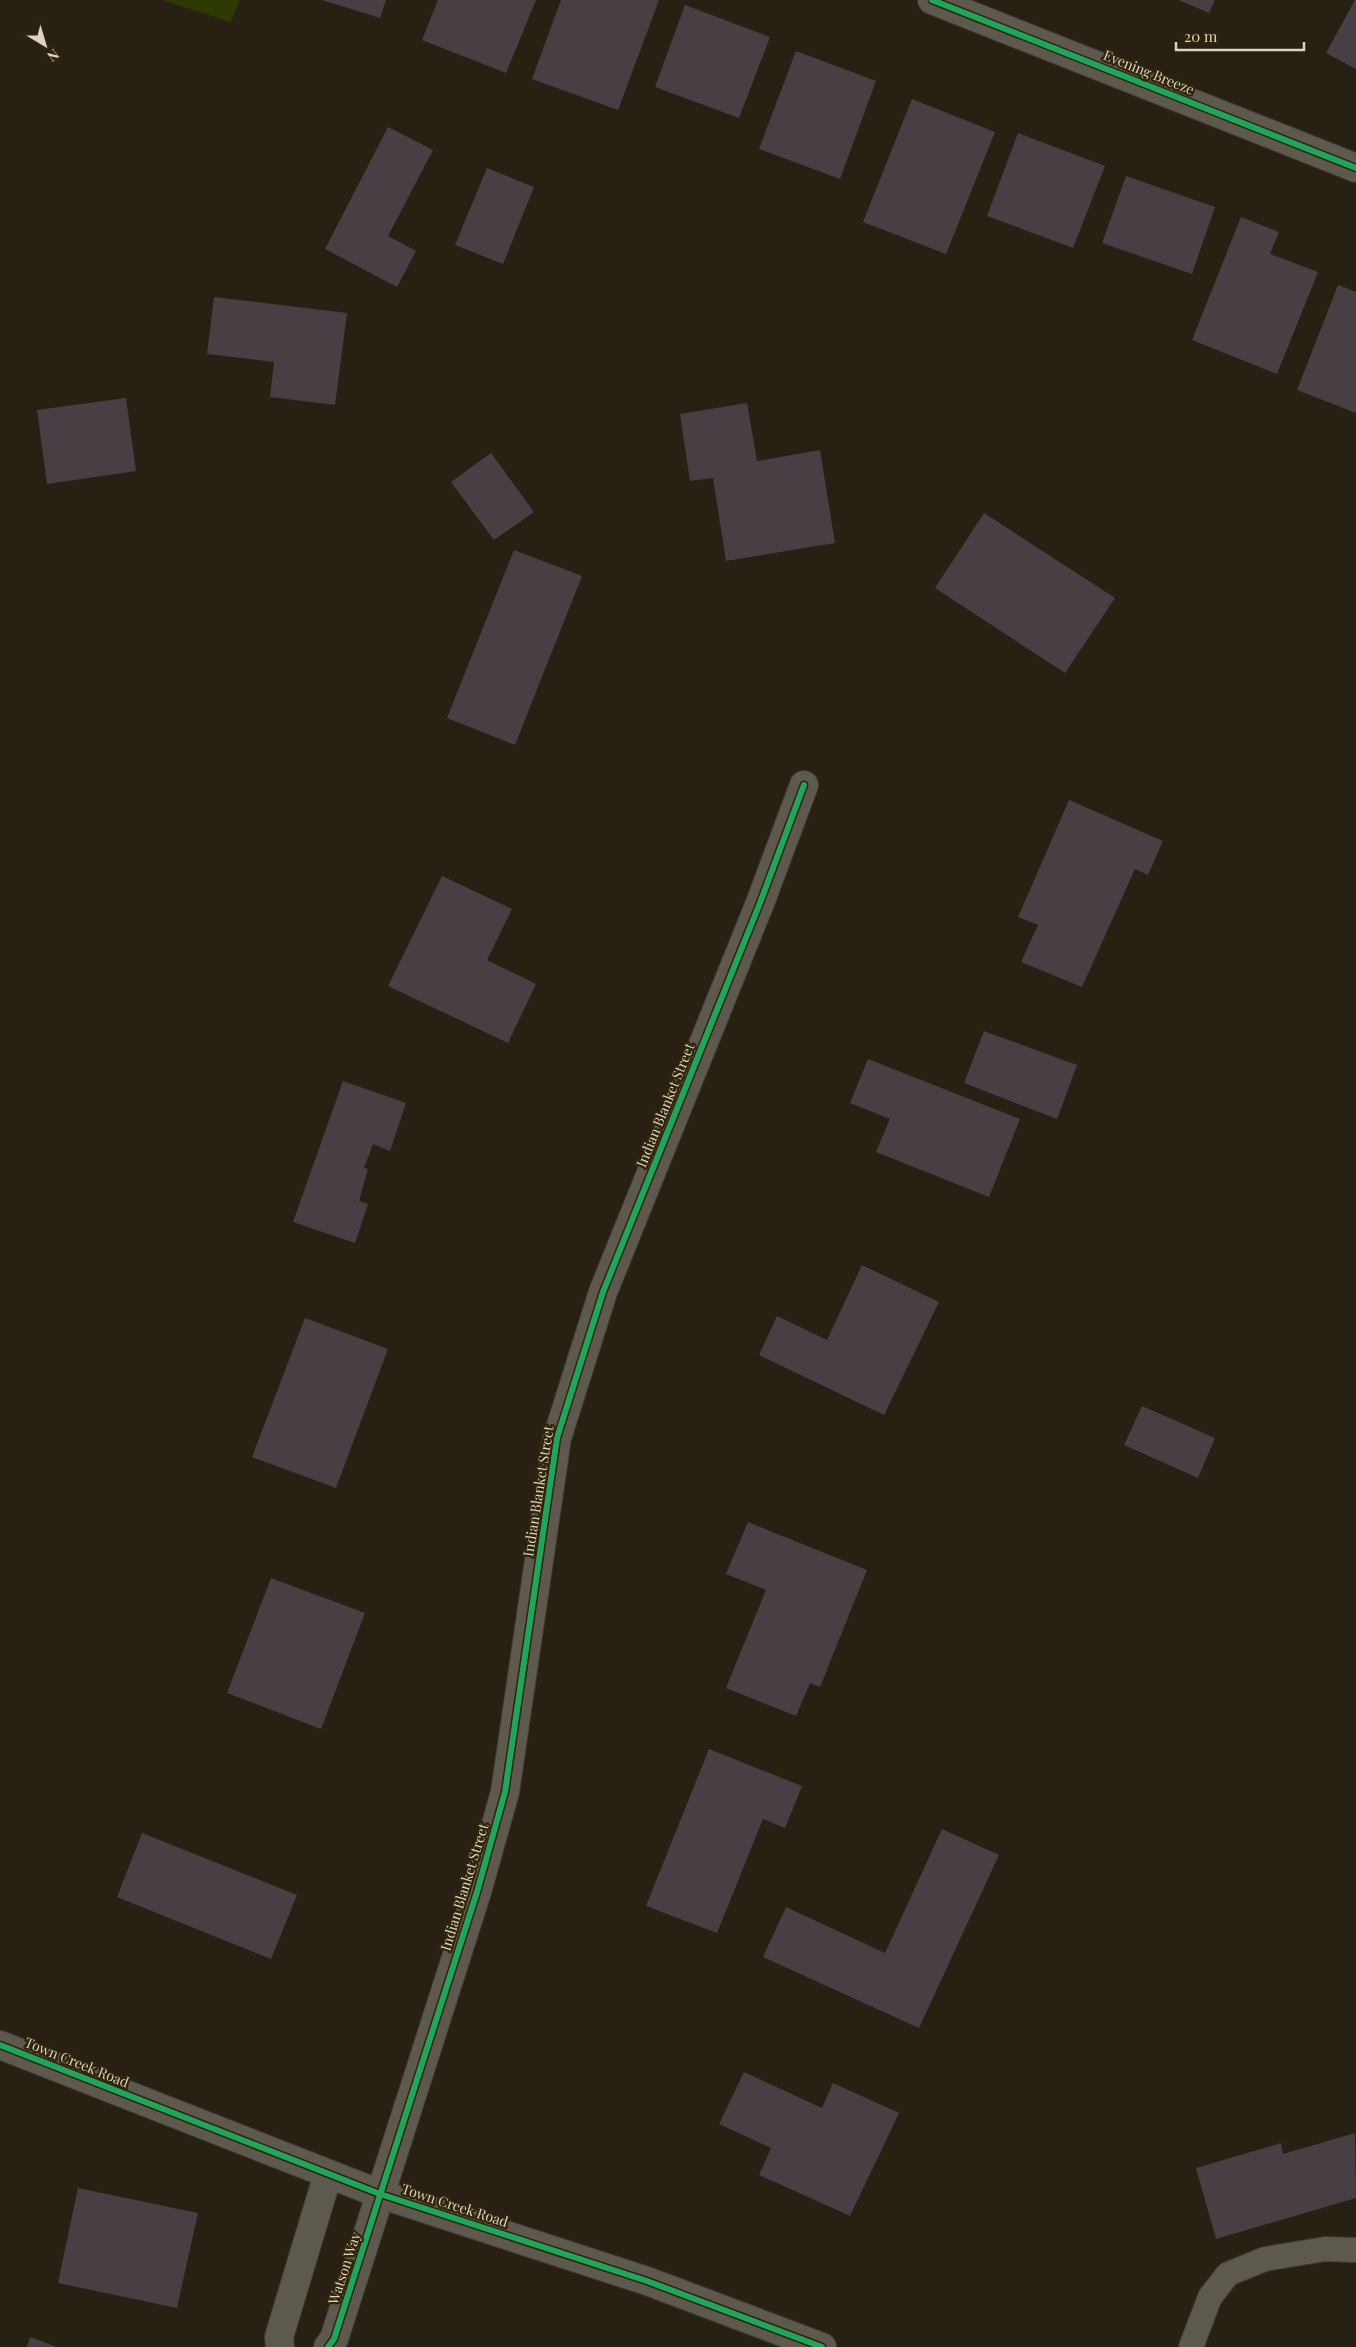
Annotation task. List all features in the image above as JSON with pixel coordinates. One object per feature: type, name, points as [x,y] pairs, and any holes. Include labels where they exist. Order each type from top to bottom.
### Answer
[{"type":"street","name":"Evening Breeze","points":[[932,0],[967,6],[1356,168]]},
{"type":"street","name":"Indian Blanket Street","points":[[380,2194],[477,1892],[505,1792],[557,1438],[603,1292],[760,904],[804,785]]},
{"type":"street","name":"Town Creek Road","points":[[0,2045],[380,2194],[647,2281],[822,2347]]},
{"type":"street","points":[[280,2347],[279,2337],[328,2174]]},
{"type":"street","name":"Watson Way","points":[[328,2347],[334,2339],[380,2194]]},
{"type":"lane","points":[[1192,2347],[1210,2297],[1228,2274],[1264,2259],[1325,2249],[1356,2250]]},
{"type":"green space","points":[[162,0],[240,0],[231,22]]},
{"type":"building","points":[[322,0],[386,0],[380,18]]},
{"type":"building","points":[[438,0],[536,0],[506,73],[422,40]]},
{"type":"building","points":[[561,0],[659,0],[618,110],[532,79]]},
{"type":"building","points":[[1179,0],[1215,0],[1209,13]]},
{"type":"building","points":[[1356,0],[1356,69],[1326,53]]},
{"type":"building","points":[[685,5],[770,37],[739,118],[655,87]]},
{"type":"building","points":[[796,51],[876,81],[840,179],[759,149]]},
{"type":"building","points":[[912,99],[995,132],[946,254],[863,222]]},
{"type":"building","points":[[388,127],[433,150],[388,236],[416,251],[397,287],[325,249]]},
{"type":"building","points":[[1018,133],[1105,166],[1073,248],[987,216]]},
{"type":"building","points":[[487,168],[534,187],[503,264],[455,245]]},
{"type":"building","points":[[1126,176],[1215,207],[1192,274],[1102,243]]},
{"type":"building","points":[[1241,217],[1279,232],[1270,254],[1318,272],[1277,374],[1192,340]]},
{"type":"building","points":[[1338,285],[1356,292],[1356,413],[1297,390]]},
{"type":"building","points":[[214,297],[347,313],[335,405],[270,397],[274,362],[207,354]]},
{"type":"building","points":[[126,398],[136,471],[47,484],[37,410]]},
{"type":"building","points":[[747,403],[757,461],[820,450],[835,543],[726,561],[713,478],[690,481],[680,414]]},
{"type":"building","points":[[491,453],[534,512],[494,540],[451,482]]},
{"type":"building","points":[[984,513],[1115,598],[1065,673],[935,588]]},
{"type":"building","points":[[514,550],[582,576],[515,745],[447,718]]},
{"type":"building","points":[[1069,800],[1163,841],[1148,875],[1135,869],[1082,987],[1021,962],[1038,925],[1018,917]]},
{"type":"building","points":[[442,876],[512,909],[487,960],[536,984],[508,1043],[388,986]]},
{"type":"building","points":[[984,1031],[1077,1065],[1057,1119],[964,1083]]},
{"type":"building","points":[[868,1059],[1020,1119],[989,1197],[876,1152],[890,1119],[850,1103]]},
{"type":"building","points":[[343,1081],[406,1103],[390,1151],[373,1144],[364,1168],[368,1169],[359,1201],[368,1204],[355,1243],[293,1222]]},
{"type":"building","points":[[862,1265],[939,1302],[884,1415],[759,1355],[777,1316],[827,1340]]},
{"type":"building","points":[[305,1318],[388,1349],[336,1488],[252,1457]]},
{"type":"building","points":[[1142,1406],[1215,1438],[1198,1478],[1124,1445]]},
{"type":"building","points":[[748,1522],[867,1570],[820,1687],[810,1683],[796,1716],[726,1688],[766,1590],[726,1574]]},
{"type":"building","points":[[271,1578],[365,1613],[321,1729],[227,1693]]},
{"type":"building","points":[[709,1749],[802,1786],[785,1828],[763,1819],[717,1933],[646,1906]]},
{"type":"building","points":[[942,1829],[999,1855],[919,2028],[763,1957],[786,1907],[885,1953]]},
{"type":"building","points":[[142,1833],[297,1895],[271,1959],[117,1897]]},
{"type":"building","points":[[744,2072],[822,2108],[833,2083],[899,2113],[850,2216],[759,2175],[771,2148],[719,2124]]},
{"type":"building","points":[[1355,2133],[1356,2198],[1216,2239],[1196,2168],[1281,2143],[1283,2154]]},
{"type":"building","points":[[78,2188],[198,2213],[177,2308],[58,2283]]},
{"type":"building","points":[[30,2337],[57,2347],[27,2347]]},
{"type":"cycle path","points":[[932,0],[1356,168]]},
{"type":"cycle path","points":[[328,2347],[334,2339],[477,1892],[505,1792],[557,1438],[603,1292],[760,903],[804,785]]},
{"type":"cycle path","points":[[0,2045],[380,2194],[647,2281],[822,2347]]}]
